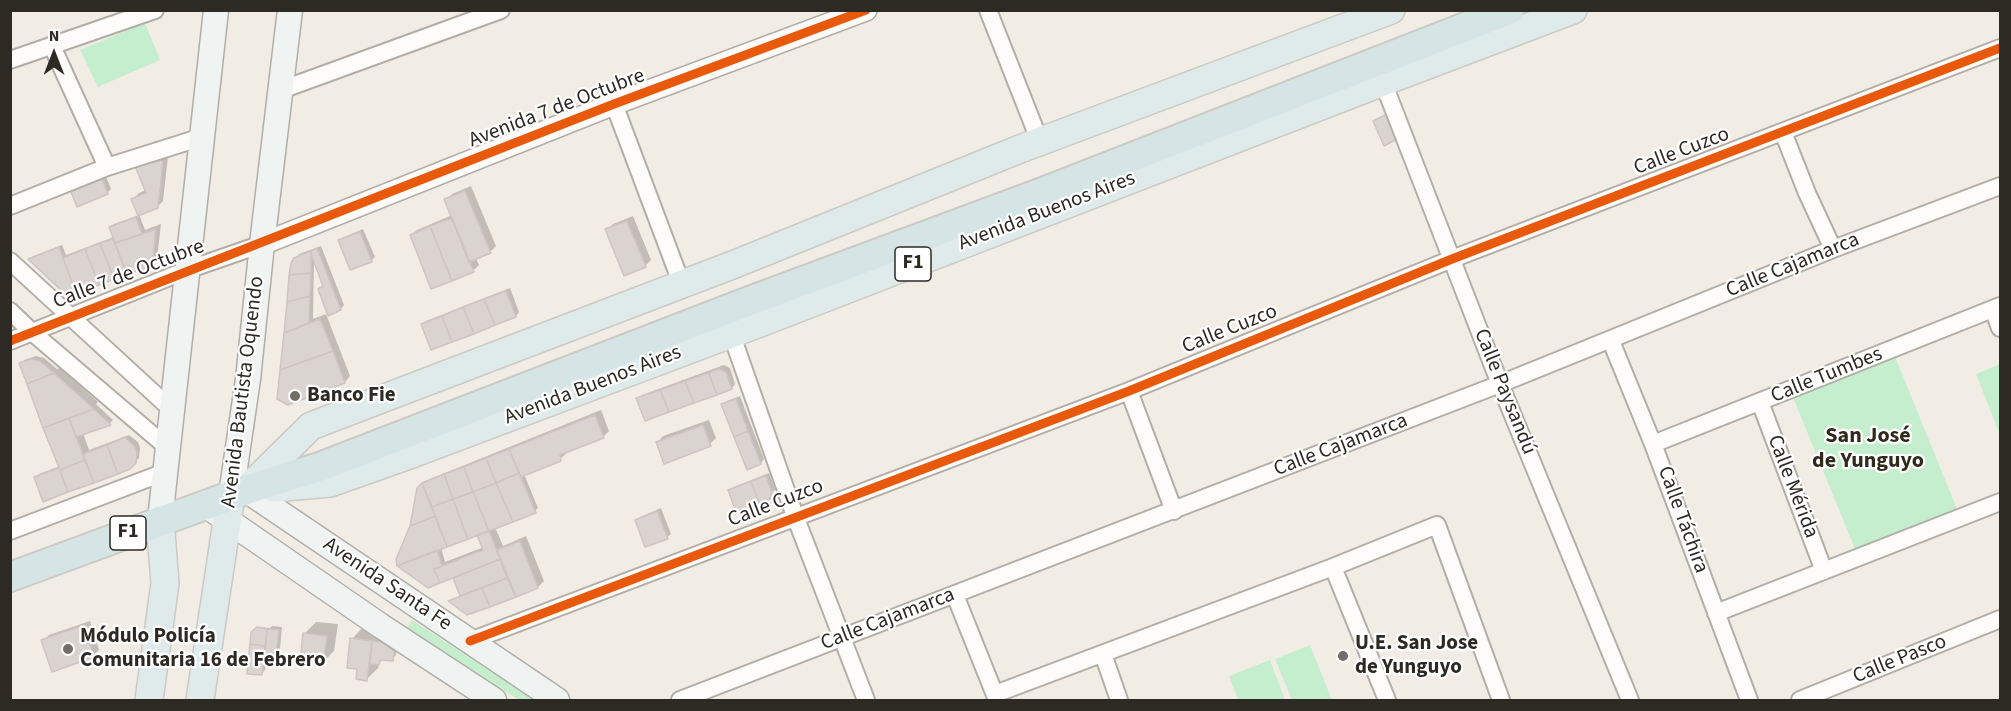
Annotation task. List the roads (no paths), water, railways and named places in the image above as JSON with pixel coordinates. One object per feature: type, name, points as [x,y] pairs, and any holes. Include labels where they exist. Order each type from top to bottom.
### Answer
[{"type":"highway","name":"Avenida Buenos Aires","points":[[235,501],[313,452],[1458,10]]},
{"type":"highway","name":"Avenida Buenos Aires","points":[[10,577],[204,505],[235,501],[752,300],[1040,193],[1509,10]]},
{"type":"main road","points":[[149,700],[165,583],[160,520],[216,10]]},
{"type":"main road","name":"Avenida Bautista Oquendo","points":[[200,700],[235,501],[290,10]]},
{"type":"main road","name":"Avenida Buenos Aires","points":[[235,501],[311,426],[682,285],[1040,142],[1391,10]]},
{"type":"main road","name":"Avenida Buenos Aires","points":[[235,501],[330,483],[731,333],[1572,10]]},
{"type":"main road","name":"Avenida Santa Fe","points":[[235,501],[470,641],[557,700]]},
{"type":"main road","name":"Avenida Santa Fe","points":[[235,501],[381,626],[494,700]]},
{"type":"street","points":[[10,60],[155,10]]},
{"type":"street","points":[[281,90],[501,10]]},
{"type":"street","points":[[988,10],[1040,142]]},
{"type":"street","name":"Avenida 7 de Octubre","points":[[262,244],[614,104],[858,12]]},
{"type":"street","points":[[52,46],[108,167]]},
{"type":"street","name":"Calle Cuzco","points":[[470,641],[1129,391],[1452,259],[2001,48]]},
{"type":"street","name":"Calle Paysandú","points":[[1383,82],[1500,384],[1630,700]]},
{"type":"street","points":[[614,104],[682,285]]},
{"type":"street","points":[[1783,132],[1807,193],[1833,249]]},
{"type":"street","points":[[10,206],[108,167],[202,137]]},
{"type":"street","name":"Calle Cajamarca","points":[[680,700],[1611,341],[1833,249],[2001,186]]},
{"type":"street","name":"Calle 7 de Octubre","points":[[10,341],[188,270],[262,244]]},
{"type":"street","points":[[10,261],[172,410]]},
{"type":"street","points":[[1997,308],[2001,328]]},
{"type":"street","name":"Calle Tumbes","points":[[1653,444],[1997,308]]},
{"type":"street","points":[[10,311],[168,448]]},
{"type":"street","points":[[731,333],[795,516],[866,700]]},
{"type":"street","name":"Calle Táchira","points":[[1611,341],[1653,444],[1749,700]]},
{"type":"street","points":[[1129,391],[1174,511]]},
{"type":"street","name":"Calle Mérida","points":[[1760,402],[1824,572]]},
{"type":"street","points":[[10,531],[165,472]]},
{"type":"street","points":[[1716,613],[2001,502]]},
{"type":"street","points":[[955,595],[996,697],[1437,525],[1497,699]]},
{"type":"street","points":[[1334,567],[1387,700]]},
{"type":"street","name":"Calle Pasco","points":[[1800,700],[2000,620]]},
{"type":"street","points":[[1103,654],[1119,700]]},
{"type":"place","name":"Banco Fie","points":[[295,396]]},
{"type":"place","name":"Módulo Policía Comunitaria 16 de Febrero","points":[[68,649]]},
{"type":"place","name":"U.E. San Jose de Yunguyo","points":[[1343,656]]},
{"type":"district","name":"San José de Yunguyo","points":[[1868,450]]}]
